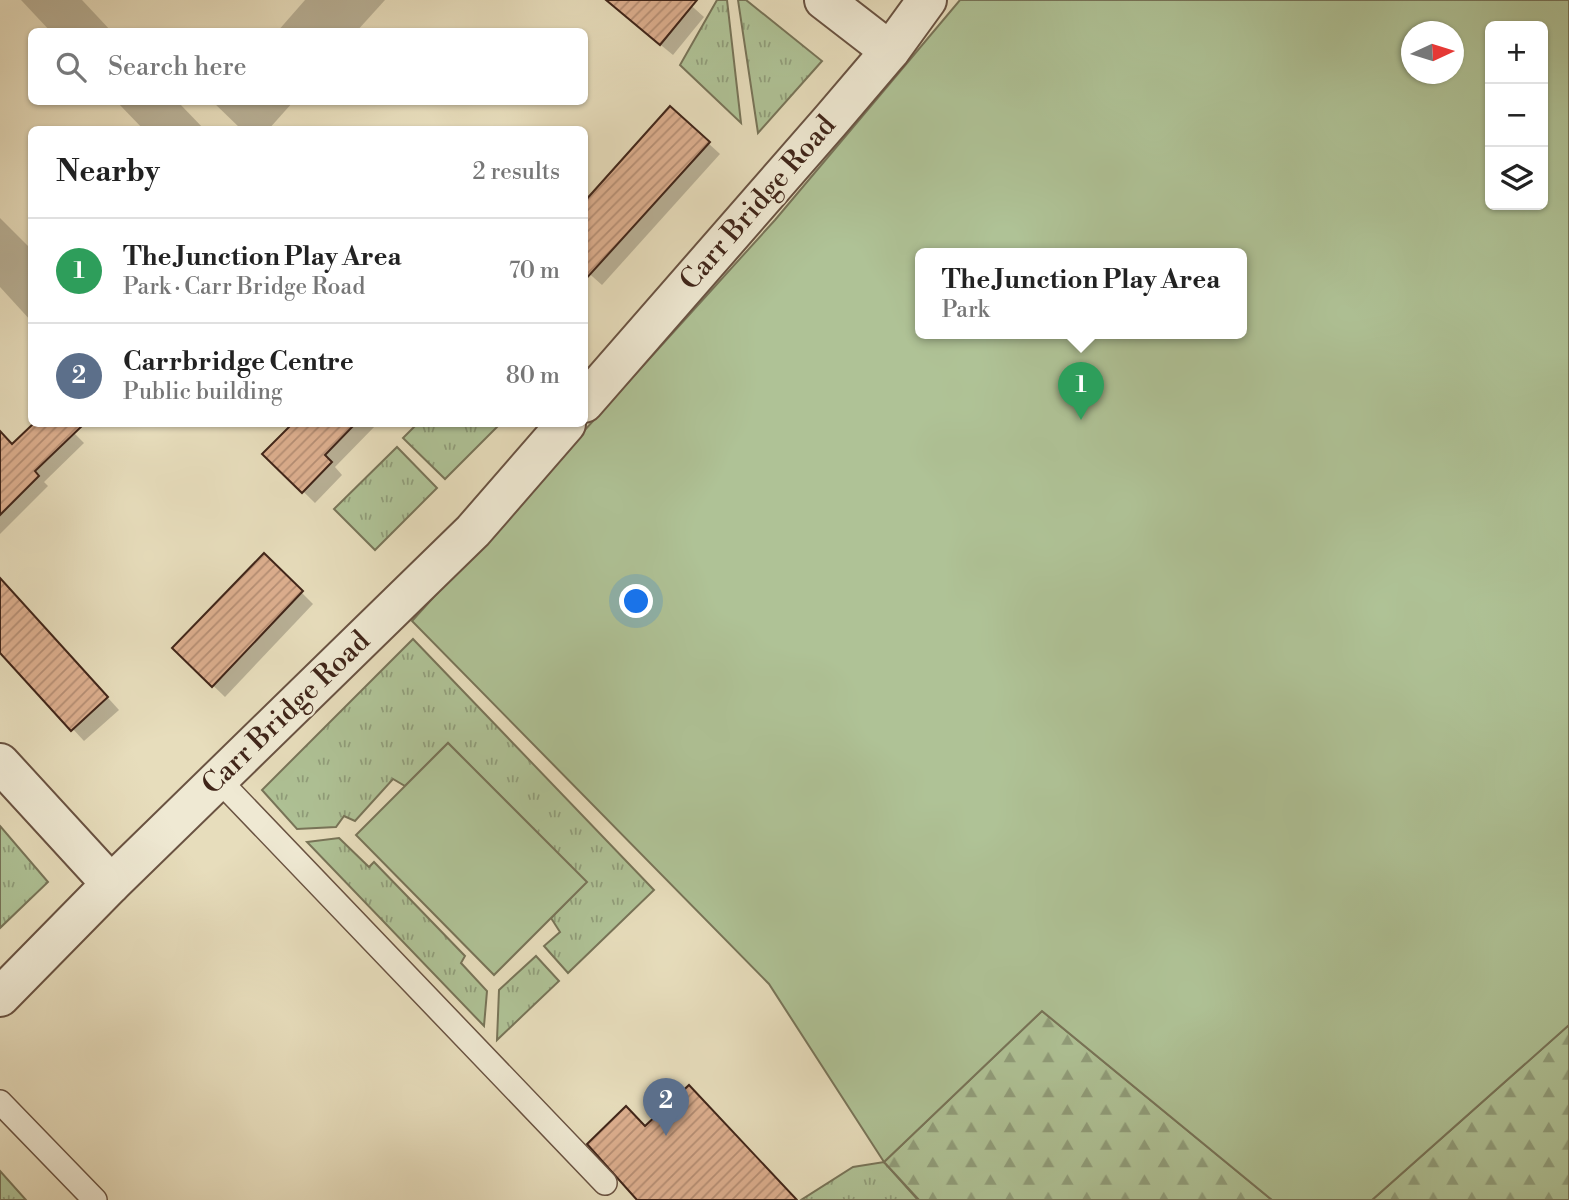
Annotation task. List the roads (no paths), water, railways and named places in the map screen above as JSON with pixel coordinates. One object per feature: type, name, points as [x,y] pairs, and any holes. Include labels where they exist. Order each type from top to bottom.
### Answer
[{"type":"street","points":[[824,0],[890,51]]},
{"type":"street","name":"Carr Bridge Road","points":[[588,398],[890,51],[927,0]]},
{"type":"street","name":"Carr Bridge Road","points":[[0,997],[110,884],[473,531],[563,427]]},
{"type":"street","points":[[0,764],[110,884]]},
{"type":"lane","points":[[218,779],[605,1183]]},
{"type":"lane","points":[[0,1102],[95,1200]]},
{"type":"place","name":"The Junction Play Area","points":[[1081,420]]},
{"type":"place","name":"Carrbridge Centre","points":[[666,1136]]}]
